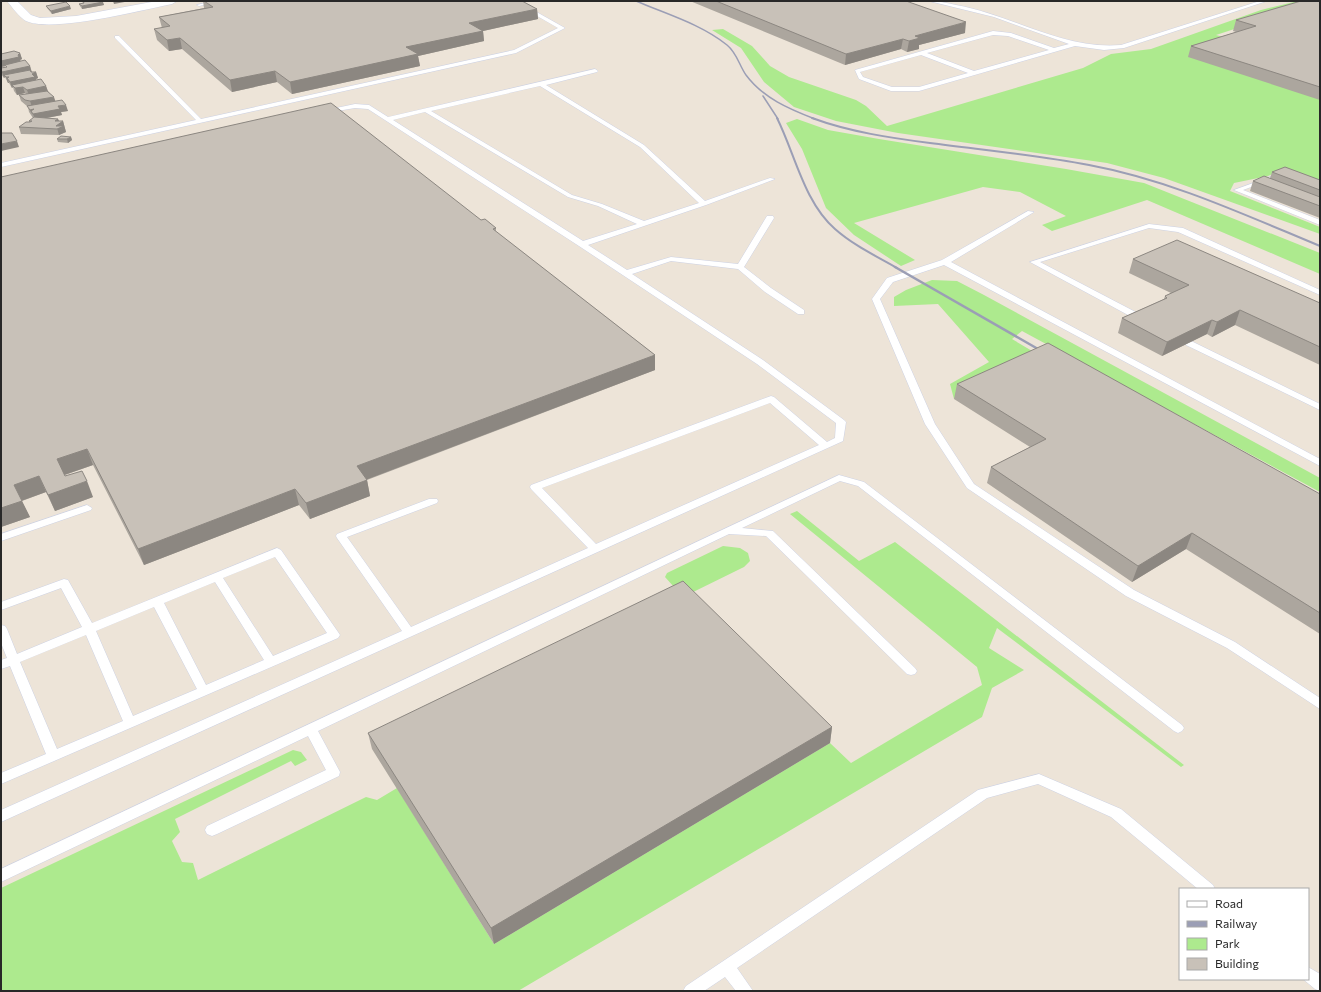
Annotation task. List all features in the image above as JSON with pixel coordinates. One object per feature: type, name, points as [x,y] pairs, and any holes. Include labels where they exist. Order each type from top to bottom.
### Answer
[{"type":"street","points":[[12,1],[30,19],[43,21],[65,20],[172,1]]},
{"type":"lane","points":[[200,5],[221,1]]},
{"type":"lane","points":[[1,165],[516,51],[562,28],[513,1]]},
{"type":"lane","points":[[931,1],[945,6],[978,11],[1075,44],[1104,48],[1122,46],[1265,1]]},
{"type":"lane","points":[[1054,50],[1009,34],[993,33],[857,71],[861,78],[891,89],[919,89],[1075,44]]},
{"type":"lane","points":[[117,38],[200,121]]},
{"type":"lane","points":[[922,53],[973,73]]},
{"type":"lane","points":[[387,119],[595,71]]},
{"type":"lane","points":[[541,84],[642,146],[704,204]]},
{"type":"lane","points":[[1,816],[840,439],[841,422],[760,362],[582,244],[368,107],[355,106],[322,112]]},
{"type":"lane","points":[[425,110],[570,196],[600,205],[644,224]]},
{"type":"lane","points":[[1288,176],[1281,174],[1237,190],[1320,223]]},
{"type":"lane","points":[[582,244],[704,204],[772,179]]},
{"type":"lane","points":[[1259,182],[1272,187]]},
{"type":"lane","points":[[1030,212],[945,262],[890,280],[876,299],[930,424],[970,486],[1130,593],[1231,645],[1320,704]]},
{"type":"lane","points":[[740,267],[770,218]]},
{"type":"lane","points":[[1144,321],[1034,262],[1149,226],[1180,230],[1320,293]]},
{"type":"lane","points":[[626,273],[671,258],[740,267],[768,290],[801,312]]},
{"type":"lane","points":[[945,262],[1320,463]]},
{"type":"lane","points":[[1189,343],[1320,407]]},
{"type":"lane","points":[[595,549],[535,487],[771,399],[826,445]]},
{"type":"lane","points":[[1,876],[839,478],[861,484],[1178,728]]},
{"type":"lane","points":[[410,632],[341,536],[433,501]]},
{"type":"lane","points":[[1,538],[87,508]]},
{"type":"lane","points":[[728,530],[769,533],[910,671]]},
{"type":"lane","points":[[1,665],[277,552],[334,634],[1,779]]},
{"type":"lane","points":[[217,577],[270,662]]},
{"type":"lane","points":[[1,606],[64,583],[89,629],[130,723]]},
{"type":"lane","points":[[157,601],[203,690]]},
{"type":"lane","points":[[1,629],[53,756]]},
{"type":"lane","points":[[212,830],[334,772],[310,729]]},
{"type":"lane","points":[[691,991],[982,794],[1039,779],[1116,813],[1207,888]]},
{"type":"lane","points":[[727,967],[745,991]]},
{"type":"lane","points":[[1309,975],[1320,984]]},
{"type":"green space","points":[[1298,1],[1320,1],[1216,35],[1238,41],[1320,100],[1320,184],[1281,170],[1268,176],[1234,183],[1230,191],[1320,227],[1320,234],[1164,178],[1107,163],[898,133],[836,121],[794,107],[764,82],[741,48],[712,30],[723,29],[752,46],[770,66],[789,77],[856,100],[866,106],[887,126],[1083,68],[1111,54],[1151,49],[1261,10]]},
{"type":"green space","points":[[797,119],[828,130],[1144,183],[1320,253],[1320,274],[1147,200],[1052,231],[1042,225],[1066,216],[1020,192],[983,187],[854,223],[915,260],[901,266],[854,235],[826,208],[802,149],[786,123]]},
{"type":"green space","points":[[932,280],[957,281],[1320,478],[1320,492],[1022,331],[1012,339],[1044,358],[954,399],[950,384],[989,362],[938,304],[894,306],[894,297],[906,290]]},
{"type":"green space","points":[[797,511],[859,561],[895,542],[1184,765],[1181,767],[997,628],[989,648],[1024,670],[992,688],[982,717],[518,991],[1,991],[1,888],[293,750],[301,752],[307,760],[295,766],[291,761],[175,819],[180,832],[172,841],[182,862],[193,863],[198,880],[366,797],[377,800],[397,788],[494,944],[830,743],[851,763],[982,685],[977,667],[790,514]]},
{"type":"green space","points":[[723,546],[740,548],[748,553],[750,561],[744,567],[683,597],[665,577],[667,573]]},
{"type":"building","points":[[83,1],[103,2],[82,6],[79,4],[84,3]]},
{"type":"building","points":[[204,1],[522,1],[537,9],[469,23],[483,31],[406,47],[418,54],[290,82],[275,71],[230,80],[180,38],[167,40],[154,29],[170,26],[159,17],[213,7]]},
{"type":"building","points":[[716,1],[906,1],[966,22],[915,36],[920,38],[909,41],[903,39],[846,54]]},
{"type":"building","points":[[1301,1],[1320,1],[1320,87],[1191,46],[1256,26],[1236,20]]},
{"type":"building","points":[[66,2],[70,6],[51,11],[46,6]]},
{"type":"building","points":[[14,51],[20,53],[18,55],[19,57],[1,61],[1,54]]},
{"type":"building","points":[[25,60],[30,66],[2,72],[1,70],[1,68],[7,67],[5,65]]},
{"type":"building","points":[[30,70],[31,72],[36,72],[32,74],[35,77],[10,82],[7,78],[9,77],[4,75]]},
{"type":"building","points":[[41,79],[46,86],[27,90],[23,87],[15,88],[12,85]]},
{"type":"building","points":[[47,91],[54,97],[30,101],[25,100],[19,95]]},
{"type":"building","points":[[62,100],[66,105],[58,106],[60,109],[33,114],[31,111],[34,109],[30,110],[27,106]]},
{"type":"building","points":[[331,103],[481,220],[485,219],[496,228],[493,229],[655,355],[357,466],[367,480],[306,503],[295,489],[138,549],[87,449],[57,459],[65,476],[82,471],[87,481],[48,495],[39,476],[14,485],[22,501],[1,508],[1,177]]},
{"type":"building","points":[[34,117],[58,119],[55,121],[63,121],[56,126],[64,126],[57,129],[19,127],[26,122],[32,121],[29,121]]},
{"type":"building","points":[[1,133],[12,133],[17,141],[1,144]]},
{"type":"building","points":[[61,136],[71,137],[67,139],[57,139]]},
{"type":"building","points":[[1285,167],[1320,180],[1320,190],[1272,172]]},
{"type":"building","points":[[1264,176],[1320,197],[1320,206],[1253,181]]},
{"type":"building","points":[[1177,240],[1320,303],[1320,347],[1240,310],[1217,322],[1212,320],[1167,342],[1122,318],[1167,298],[1165,296],[1189,285],[1133,259]]},
{"type":"building","points":[[1048,343],[1320,494],[1320,613],[1192,533],[1138,566],[991,467],[1046,439],[957,384]]},
{"type":"building","points":[[683,581],[832,727],[491,928],[368,733]]},
{"type":"railway","points":[[636,1],[695,25],[717,38],[727,45],[736,55],[746,75],[760,90],[786,107],[815,119]]},
{"type":"railway","points":[[763,96],[778,119]]},
{"type":"railway","points":[[777,118],[808,192],[824,218],[849,240],[897,268]]},
{"type":"railway","points":[[812,118],[856,131],[886,137],[1050,158],[1119,172],[1178,189],[1320,246]]},
{"type":"railway","points":[[895,267],[1045,353]]}]
